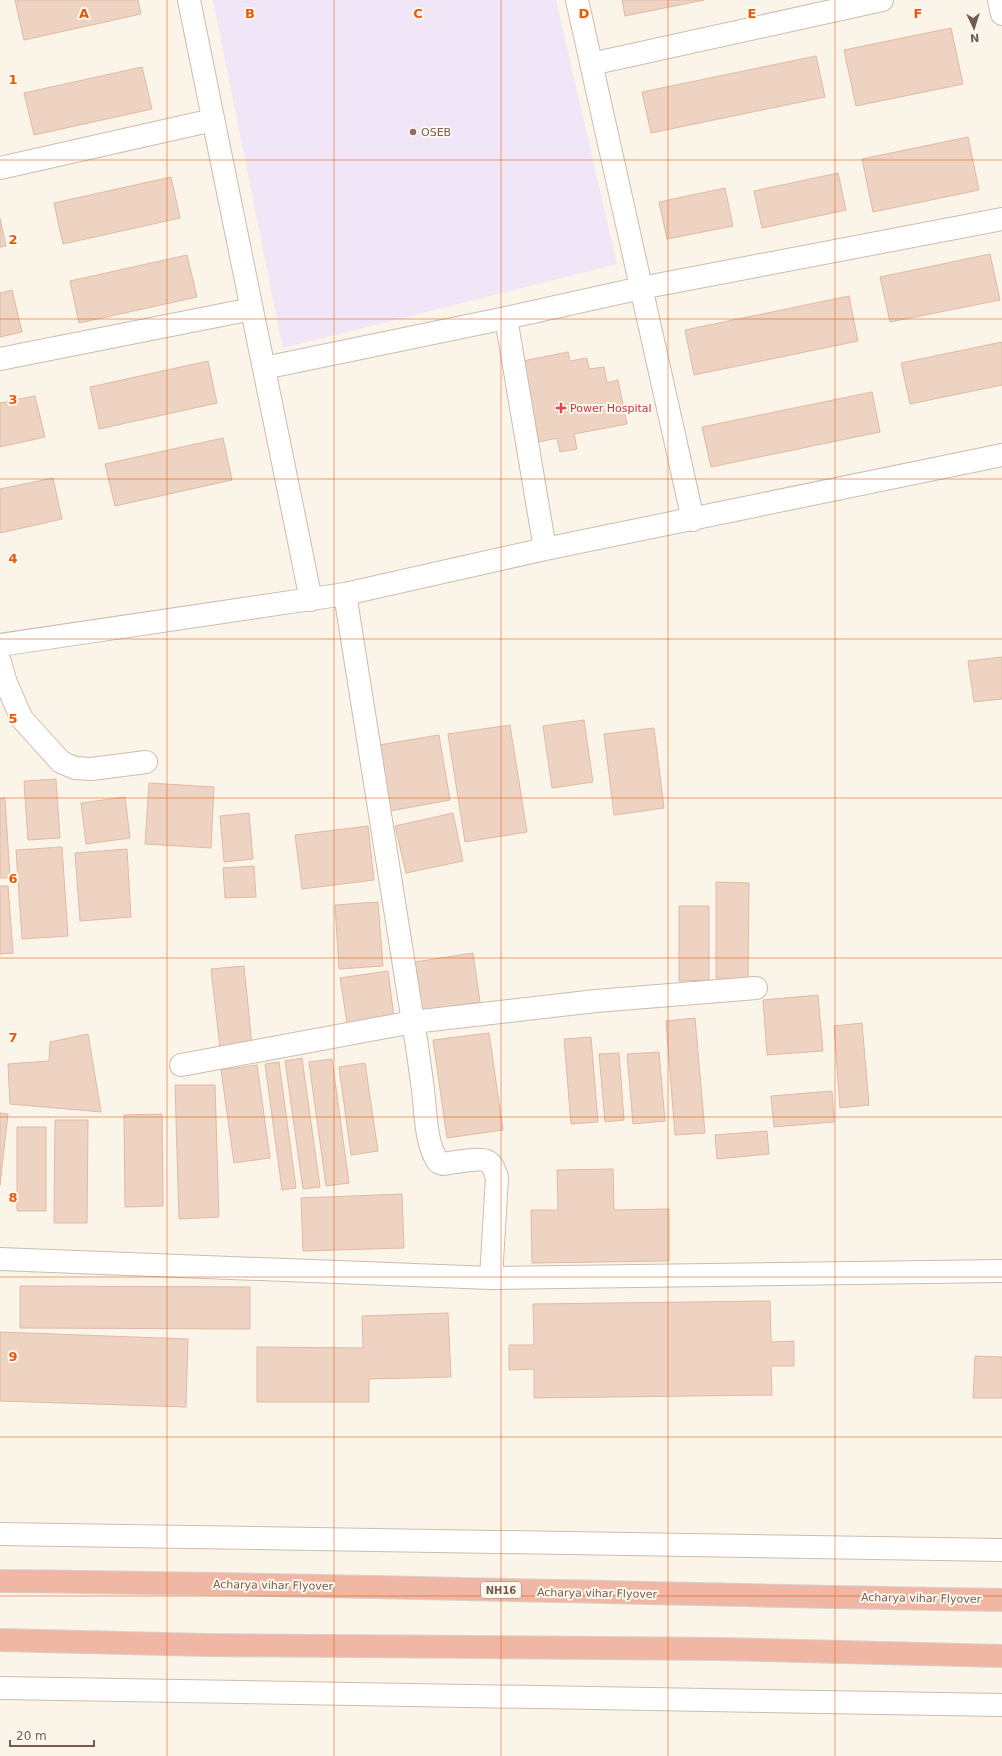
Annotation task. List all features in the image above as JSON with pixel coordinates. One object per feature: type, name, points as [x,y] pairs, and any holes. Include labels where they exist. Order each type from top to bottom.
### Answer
[{"type":"highway","name":"Acharya vihar Flyover","points":[[0,1581],[202,1583],[710,1595],[1002,1600]]},
{"type":"highway","points":[[0,1640],[214,1645],[727,1649],[1002,1656]]},
{"type":"street","points":[[189,0],[311,600]]},
{"type":"street","points":[[577,0],[693,520]]},
{"type":"street","points":[[591,64],[882,0]]},
{"type":"street","points":[[999,0],[1002,14]]},
{"type":"street","points":[[0,168],[213,120]]},
{"type":"street","points":[[264,368],[506,318],[641,288],[1002,219]]},
{"type":"street","points":[[0,359],[252,309]]},
{"type":"street","points":[[506,318],[545,549]]},
{"type":"street","points":[[0,645],[345,594],[545,549],[693,520],[1002,455]]},
{"type":"street","points":[[345,594],[420,1062],[430,1141],[435,1158],[438,1162],[443,1164],[480,1160],[487,1161],[495,1171],[497,1178],[491,1278]]},
{"type":"street","points":[[0,662],[6,683],[22,718],[61,762],[75,768],[91,769],[146,762]]},
{"type":"street","points":[[181,1065],[413,1022],[596,1001],[756,988]]},
{"type":"street","points":[[0,1259],[491,1278],[1002,1271]]},
{"type":"street","points":[[0,1534],[1002,1550]]},
{"type":"street","points":[[0,1688],[1002,1705]]},
{"type":"shaded area","name":"OSEB","points":[[213,0],[556,0],[617,264],[283,348]]},
{"type":"building","points":[[15,0],[138,0],[141,14],[24,40]]},
{"type":"building","points":[[622,0],[704,0],[625,16]]},
{"type":"building","points":[[951,28],[963,84],[856,106],[844,50]]},
{"type":"building","points":[[816,56],[825,97],[651,133],[642,92]]},
{"type":"building","points":[[142,67],[152,109],[34,135],[24,93]]},
{"type":"building","points":[[968,137],[979,190],[873,212],[862,159]]},
{"type":"building","points":[[838,173],[846,210],[762,228],[754,191]]},
{"type":"building","points":[[171,177],[180,218],[63,244],[54,203]]},
{"type":"building","points":[[725,188],[733,226],[667,239],[659,202]]},
{"type":"building","points":[[0,218],[6,246],[0,247]]},
{"type":"building","points":[[990,254],[1000,300],[890,322],[880,277]]},
{"type":"building","points":[[187,255],[197,297],[79,323],[70,281]]},
{"type":"building","points":[[12,290],[22,332],[0,337],[0,293]]},
{"type":"building","points":[[849,296],[858,341],[694,375],[685,330]]},
{"type":"building","points":[[1002,342],[1002,385],[910,404],[901,363]]},
{"type":"building","points":[[568,352],[570,361],[587,358],[589,369],[604,367],[607,383],[618,380],[627,424],[574,434],[577,449],[560,452],[557,438],[539,442],[523,361]]},
{"type":"building","points":[[208,361],[217,403],[99,429],[90,387]]},
{"type":"building","points":[[872,392],[880,432],[711,467],[702,427]]},
{"type":"building","points":[[35,396],[45,437],[0,447],[0,403]]},
{"type":"building","points":[[223,438],[232,480],[115,506],[105,464]]},
{"type":"building","points":[[53,478],[62,519],[0,533],[0,489]]},
{"type":"building","points":[[1002,657],[1002,699],[974,702],[968,661]]},
{"type":"building","points":[[584,720],[593,782],[552,788],[543,726]]},
{"type":"building","points":[[510,725],[527,832],[465,842],[448,734]]},
{"type":"building","points":[[654,728],[664,808],[614,815],[604,734]]},
{"type":"building","points":[[439,735],[450,800],[390,811],[379,745]]},
{"type":"building","points":[[56,779],[60,838],[28,840],[24,781]]},
{"type":"building","points":[[149,783],[214,787],[211,848],[145,844]]},
{"type":"building","points":[[125,797],[130,838],[86,844],[81,803]]},
{"type":"building","points":[[5,798],[10,878],[0,878],[0,799]]},
{"type":"building","points":[[249,813],[253,859],[224,862],[220,816]]},
{"type":"building","points":[[453,813],[463,861],[406,873],[395,826]]},
{"type":"building","points":[[368,826],[374,880],[302,889],[295,835]]},
{"type":"building","points":[[62,847],[68,936],[22,939],[16,850]]},
{"type":"building","points":[[127,849],[131,917],[80,921],[75,853]]},
{"type":"building","points":[[254,866],[256,897],[225,898],[223,868]]},
{"type":"building","points":[[716,882],[749,883],[748,979],[716,978]]},
{"type":"building","points":[[0,886],[8,886],[13,953],[0,954]]},
{"type":"building","points":[[378,902],[383,966],[339,969],[335,905]]},
{"type":"building","points":[[679,906],[709,906],[709,980],[679,981]]},
{"type":"building","points":[[473,953],[480,1002],[422,1011],[415,962]]},
{"type":"building","points":[[244,966],[252,1045],[220,1048],[211,969]]},
{"type":"building","points":[[388,971],[394,1017],[347,1023],[340,978]]},
{"type":"building","points":[[818,995],[823,1051],[767,1055],[763,1000]]},
{"type":"building","points":[[695,1018],[705,1133],[675,1135],[666,1021]]},
{"type":"building","points":[[862,1023],[869,1105],[840,1108],[834,1026]]},
{"type":"building","points":[[489,1033],[503,1130],[447,1138],[433,1040]]},
{"type":"building","points":[[88,1034],[101,1112],[10,1104],[8,1064],[49,1061],[50,1042]]},
{"type":"building","points":[[591,1037],[598,1122],[571,1124],[564,1039]]},
{"type":"building","points":[[659,1052],[665,1121],[633,1124],[627,1054]]},
{"type":"building","points":[[619,1053],[624,1120],[605,1122],[599,1054]]},
{"type":"building","points":[[302,1058],[320,1187],[303,1189],[285,1061]]},
{"type":"building","points":[[332,1059],[349,1183],[326,1186],[309,1062]]},
{"type":"building","points":[[279,1062],[296,1188],[282,1190],[265,1064]]},
{"type":"building","points":[[365,1063],[378,1151],[351,1155],[339,1067]]},
{"type":"building","points":[[257,1065],[270,1158],[234,1163],[221,1070]]},
{"type":"building","points":[[175,1085],[215,1085],[219,1217],[179,1219]]},
{"type":"building","points":[[832,1091],[834,1122],[774,1127],[771,1096]]},
{"type":"building","points":[[0,1113],[8,1114],[0,1185]]},
{"type":"building","points":[[162,1114],[163,1206],[125,1207],[124,1115]]},
{"type":"building","points":[[55,1120],[88,1120],[87,1223],[54,1223]]},
{"type":"building","points":[[17,1127],[46,1127],[46,1211],[17,1211]]},
{"type":"building","points":[[767,1131],[769,1154],[717,1159],[715,1135]]},
{"type":"building","points":[[613,1169],[614,1210],[669,1209],[669,1261],[532,1263],[531,1210],[558,1210],[557,1170]]},
{"type":"building","points":[[402,1194],[404,1248],[303,1251],[301,1198]]},
{"type":"building","points":[[20,1286],[250,1287],[250,1329],[20,1328]]},
{"type":"building","points":[[770,1301],[771,1342],[794,1341],[794,1366],[771,1366],[772,1395],[534,1398],[534,1369],[509,1370],[509,1345],[534,1345],[533,1304]]},
{"type":"building","points":[[448,1313],[451,1377],[369,1379],[369,1402],[257,1402],[257,1347],[363,1348],[362,1316]]},
{"type":"building","points":[[0,1332],[188,1339],[186,1407],[0,1401]]},
{"type":"building","points":[[975,1356],[1002,1357],[1002,1398],[973,1398]]},
{"type":"place","name":"OSEB","points":[[413,132]]},
{"type":"place","name":"Power Hospital","points":[[561,408]]}]
